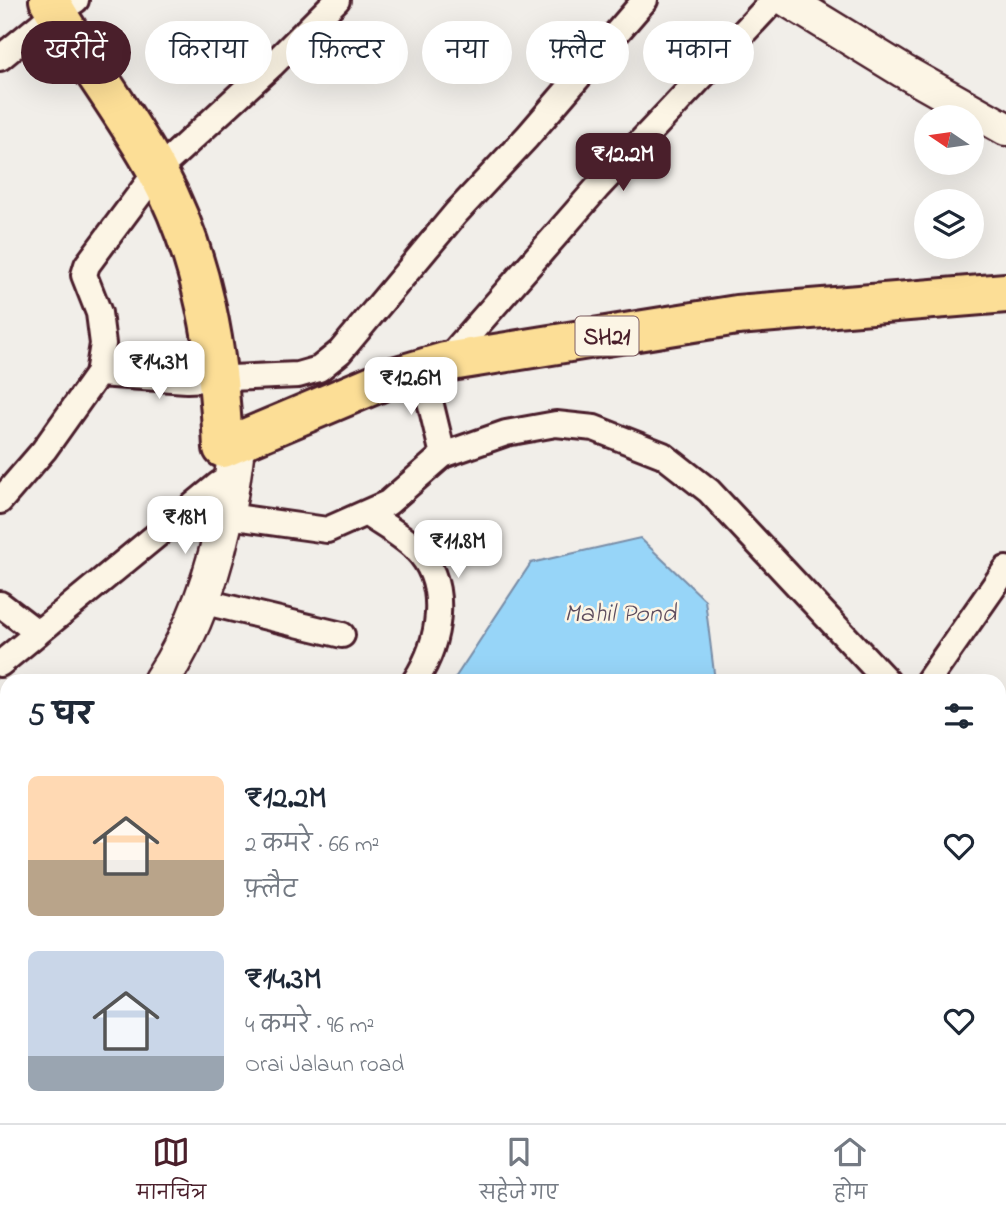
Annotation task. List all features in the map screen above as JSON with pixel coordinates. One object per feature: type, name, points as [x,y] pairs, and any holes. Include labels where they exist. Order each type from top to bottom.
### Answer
[{"type":"main road","points":[[65,3],[163,164],[228,379],[224,481],[201,601],[179,654],[166,674]]},
{"type":"main road","name":"SH21","points":[[224,481],[387,379],[434,365],[737,315],[1006,293]]},
{"type":"main road","points":[[163,674],[190,598],[224,481]]},
{"type":"street","points":[[0,501],[44,450],[99,374],[103,344],[99,313],[84,275],[87,265],[163,164],[272,65],[337,0]]},
{"type":"street","points":[[99,374],[228,379],[298,375],[319,369],[340,352],[430,243],[527,137],[645,0]]},
{"type":"street","points":[[443,455],[434,365],[774,0]]},
{"type":"street","points":[[787,0],[903,71],[1006,129]]},
{"type":"street","points":[[0,58],[65,3]]},
{"type":"street","points":[[0,664],[224,481],[327,530],[388,503],[443,455],[506,433],[556,424],[594,428],[663,455],[709,491],[880,674]]},
{"type":"street","points":[[367,514],[416,549],[433,572],[439,596],[436,634],[418,674]]},
{"type":"street","points":[[933,674],[1006,569]]},
{"type":"street","points":[[201,601],[342,635]]},
{"type":"street","points":[[0,604],[38,633]]},
{"type":"water","name":"Mahil Pond","points":[[640,538],[705,600],[714,674],[458,674],[531,563]]}]
